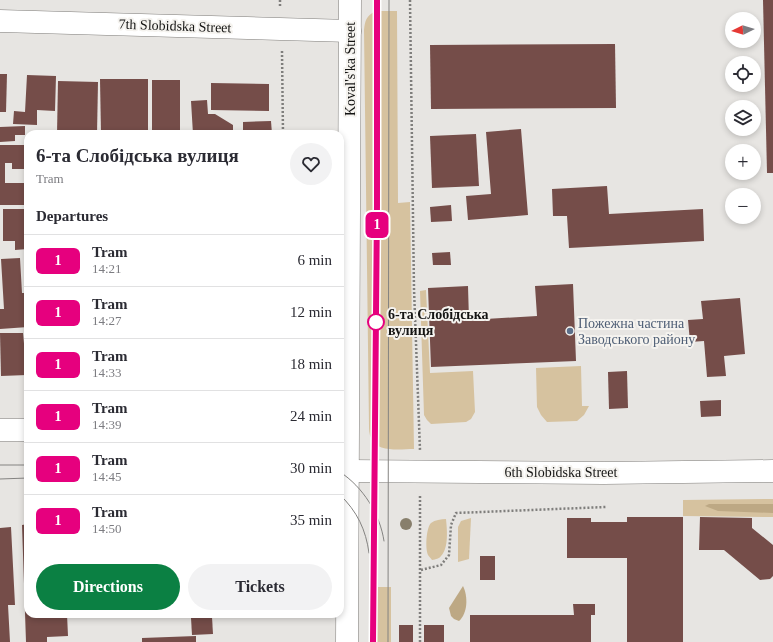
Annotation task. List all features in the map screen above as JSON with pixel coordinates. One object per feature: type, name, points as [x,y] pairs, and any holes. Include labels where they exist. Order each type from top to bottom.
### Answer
[{"type":"street","name":"Koval's'ka Street","points":[[347,642],[348,471],[344,425],[350,0]]},
{"type":"street","name":"7th Slobidska Street","points":[[0,21],[350,31]]},
{"type":"street","points":[[0,430],[24,430]]},
{"type":"street","name":"6th Slobidska Street","points":[[348,471],[599,473],[773,471]]},
{"type":"path","points":[[280,0],[283,130]]},
{"type":"path","points":[[410,0],[414,281],[420,445],[420,642]]},
{"type":"path","points":[[421,570],[441,565],[449,555],[451,525],[456,513],[606,507]]},
{"type":"shaded area","points":[[375,11],[397,11],[398,203],[410,202],[414,449],[390,449],[378,446],[374,443],[369,432],[364,30],[366,19]]},
{"type":"shaded area","points":[[426,290],[430,373],[473,371],[475,412],[471,419],[466,422],[431,424],[424,415],[420,291]]},
{"type":"shaded area","points":[[581,366],[582,406],[589,406],[584,415],[577,421],[547,422],[537,407],[536,368]]},
{"type":"shaded area","points":[[773,499],[773,517],[683,516],[683,500]]},
{"type":"shaded area","points":[[709,504],[773,504],[773,513],[718,511],[705,506]]},
{"type":"shaded area","points":[[471,518],[469,559],[458,562],[458,527],[461,521]]},
{"type":"shaded area","points":[[446,519],[447,538],[444,553],[437,559],[432,560],[428,555],[426,548],[426,539],[429,526],[433,522]]},
{"type":"shaded area","points":[[463,586],[466,595],[466,609],[459,621],[451,616],[449,608]]},
{"type":"shaded area","points":[[370,587],[391,587],[391,642],[370,642]]},
{"type":"building","points":[[763,0],[773,0],[773,173],[767,173]]},
{"type":"building","points":[[615,44],[616,108],[431,109],[430,45]]},
{"type":"building","points":[[0,74],[7,74],[6,112],[0,112]]},
{"type":"building","points":[[27,75],[56,76],[55,111],[37,110],[37,125],[13,124],[14,111],[25,112]]},
{"type":"building","points":[[100,79],[148,79],[148,130],[101,130]]},
{"type":"building","points":[[152,80],[180,80],[180,130],[152,130]]},
{"type":"building","points":[[58,81],[98,82],[97,130],[57,130]]},
{"type":"building","points":[[211,83],[269,84],[269,111],[211,110]]},
{"type":"building","points":[[207,100],[208,114],[215,114],[233,125],[233,130],[193,130],[191,101]]},
{"type":"building","points":[[271,121],[272,130],[243,130],[243,122]]},
{"type":"building","points":[[25,126],[24,135],[15,135],[15,141],[0,142],[0,127]]},
{"type":"building","points":[[521,129],[528,215],[468,220],[466,196],[491,194],[486,132]]},
{"type":"building","points":[[476,134],[479,186],[432,188],[430,136]]},
{"type":"building","points":[[0,145],[24,145],[24,169],[12,169],[12,163],[5,163],[5,183],[24,183],[24,205],[0,205]]},
{"type":"building","points":[[607,186],[609,214],[703,209],[704,241],[569,248],[567,216],[553,216],[552,189]]},
{"type":"building","points":[[451,205],[452,221],[431,222],[430,207]]},
{"type":"building","points":[[3,209],[24,209],[24,249],[15,250],[15,241],[3,241]]},
{"type":"building","points":[[450,252],[451,265],[433,265],[432,253]]},
{"type":"building","points":[[20,258],[22,293],[24,293],[24,327],[0,329],[0,309],[4,309],[1,259]]},
{"type":"building","name":"Пожежна частина Заводського району","points":[[573,284],[576,361],[431,367],[428,288],[468,286],[469,320],[537,316],[535,286]]},
{"type":"building","points":[[740,298],[745,354],[724,356],[726,376],[707,377],[704,341],[690,342],[688,320],[703,319],[701,301]]},
{"type":"building","points":[[0,333],[23,333],[24,375],[1,376]]},
{"type":"building","points":[[627,371],[628,408],[609,409],[608,372]]},
{"type":"building","points":[[721,400],[721,416],[701,417],[700,401]]},
{"type":"building","points":[[627,517],[683,517],[683,642],[627,642],[627,558],[567,558],[567,518],[591,518],[591,522],[627,522]]},
{"type":"building","points":[[700,517],[752,518],[752,528],[773,545],[773,576],[770,579],[760,580],[724,550],[699,550]]},
{"type":"building","points":[[22,525],[24,525],[24,584]]},
{"type":"building","points":[[11,527],[15,605],[8,605],[10,642],[0,642],[0,528]]},
{"type":"building","points":[[480,556],[495,556],[495,580],[480,580]]},
{"type":"building","points":[[573,604],[595,604],[595,615],[591,615],[591,642],[470,642],[470,615],[574,615]]},
{"type":"building","points":[[25,618],[67,618],[68,636],[47,637],[47,642],[26,642]]},
{"type":"building","points":[[191,618],[212,618],[213,634],[192,635]]},
{"type":"building","points":[[399,625],[413,625],[413,642],[399,642]]},
{"type":"building","points":[[424,625],[444,625],[444,642],[424,642]]},
{"type":"building","points":[[196,636],[196,642],[142,642],[142,638]]},
{"type":"tram line","points":[[373,642],[377,205],[377,0]]},
{"type":"tram line","name":"1","points":[[373,642],[377,205],[377,0]]},
{"type":"tram line","points":[[388,642],[389,0]]},
{"type":"tram line","points":[[0,465],[24,465]]},
{"type":"tram line","points":[[344,475],[356,485],[369,502],[379,521],[384,541]]},
{"type":"tram line","points":[[0,479],[24,478]]},
{"type":"tram line","points":[[344,499],[360,521],[366,536],[369,553]]},
{"type":"place","name":"6-та Слобідська вулиця","points":[[376,322]]},
{"type":"place","name":"Пожежна частина Заводського району","points":[[570,331]]}]
